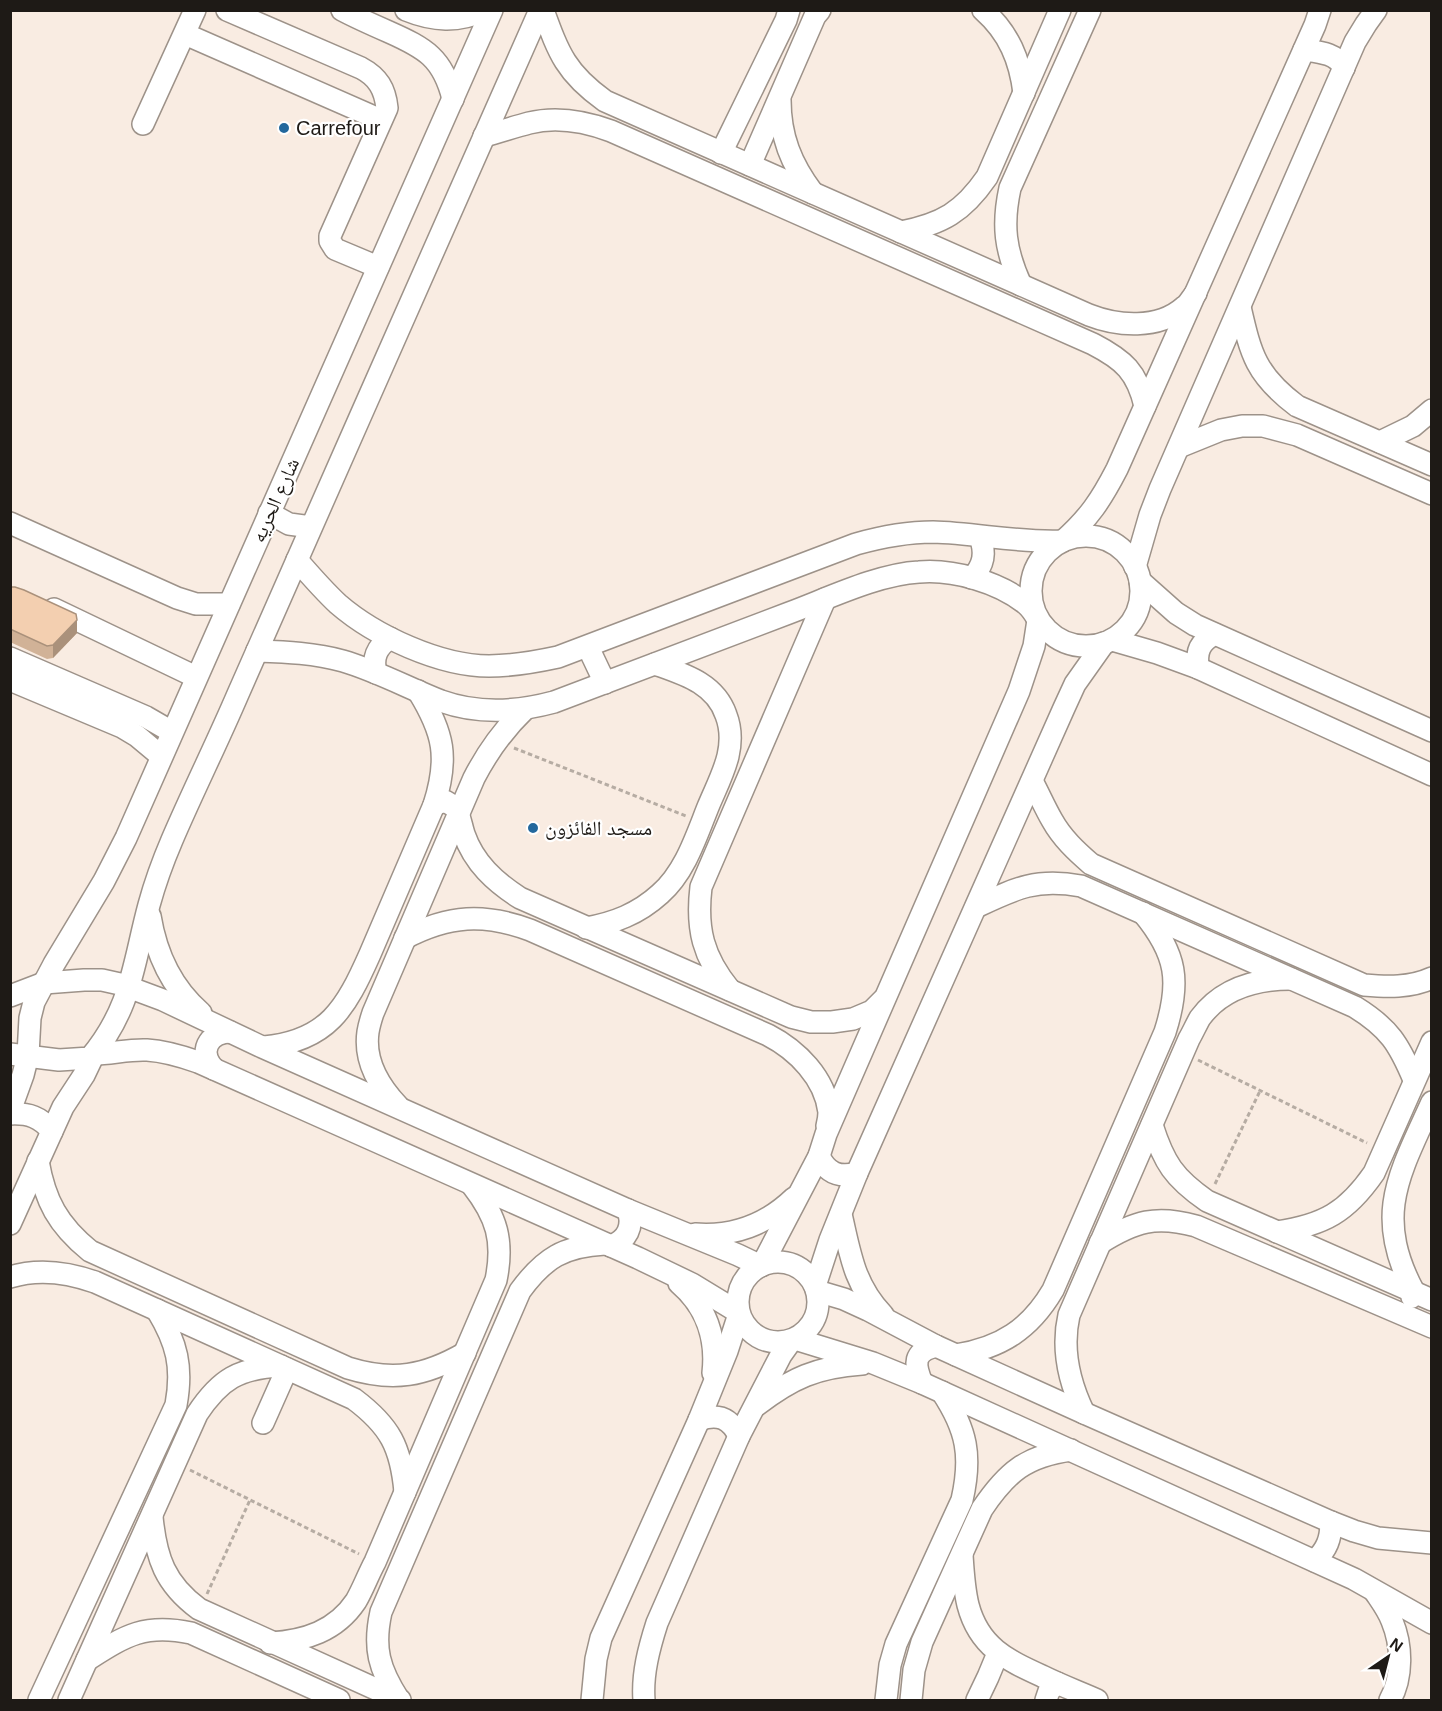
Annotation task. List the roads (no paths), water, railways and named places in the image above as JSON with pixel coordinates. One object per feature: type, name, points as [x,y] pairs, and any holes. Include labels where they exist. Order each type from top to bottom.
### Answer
[{"type":"street","points":[[143,124],[195,10]]},
{"type":"street","points":[[227,10],[370,73],[378,80],[386,98],[387,108],[330,236],[335,249],[378,267]]},
{"type":"street","points":[[342,10],[412,42],[429,53],[445,74],[453,99]]},
{"type":"street","points":[[406,10],[432,19],[445,20],[471,16],[485,10]]},
{"type":"street","name":"شارع الحريه","points":[[10,1113],[23,1075],[19,1055],[34,1002],[104,881],[126,837],[492,10]]},
{"type":"street","points":[[541,10],[560,53],[572,72],[587,88],[605,101],[1104,321],[1125,324],[1145,323],[1165,318],[1184,308],[1196,293]]},
{"type":"street","points":[[19,1055],[69,1060],[90,1058],[105,1041],[114,1025],[129,988],[148,906],[172,840],[541,10]]},
{"type":"street","points":[[721,153],[789,10]]},
{"type":"street","points":[[750,165],[815,16],[820,10]]},
{"type":"street","points":[[983,10],[1006,36],[1015,54],[1024,93]]},
{"type":"street","points":[[901,232],[921,228],[959,210],[987,177],[1060,10]]},
{"type":"street","points":[[1021,285],[1012,266],[1007,247],[1006,207],[1010,188],[1090,10]]},
{"type":"street","points":[[761,1266],[819,1156],[826,1134],[884,999],[1019,691],[1034,646],[1038,619],[1032,604],[1030,589],[1033,574],[1039,561],[1049,549],[1081,525],[1095,508],[1106,489],[1196,293],[1320,10]]},
{"type":"street","points":[[816,1289],[857,1173],[1075,684],[1108,642],[1129,625],[1135,615],[1139,605],[1137,574],[1150,515],[1355,42],[1376,10]]},
{"type":"street","points":[[185,34],[381,120]]},
{"type":"street","points":[[1304,50],[1331,55],[1341,62],[1344,68]]},
{"type":"street","points":[[780,98],[780,119],[784,139],[791,159],[813,193]]},
{"type":"street","points":[[594,125],[596,108],[605,101]]},
{"type":"street","points":[[484,136],[551,119],[573,120],[594,125],[1111,353],[1124,362],[1135,376],[1145,406]]},
{"type":"street","points":[[987,177],[989,182],[999,188],[1010,188]]},
{"type":"street","points":[[1240,307],[1252,354],[1263,375],[1279,392],[1297,406],[1431,465]]},
{"type":"street","points":[[1093,344],[1103,334],[1104,321]]},
{"type":"street","points":[[1284,430],[1285,415],[1288,410],[1297,406]]},
{"type":"street","points":[[1380,442],[1413,426],[1431,410]]},
{"type":"street","points":[[1179,447],[1221,430],[1242,426],[1263,426],[1284,430],[1431,494]]},
{"type":"street","points":[[269,513],[289,524],[311,527]]},
{"type":"street","points":[[10,523],[177,598],[196,604],[229,604]]},
{"type":"street","points":[[297,560],[339,604],[361,621],[390,638],[418,651],[452,662],[487,666],[523,665],[558,657],[856,544],[882,537],[934,532],[1039,542],[1090,536],[1104,539],[1117,546],[1127,555],[1137,574],[1176,613],[1195,625],[1431,731]]},
{"type":"street","points":[[972,578],[982,563],[984,554],[980,537]]},
{"type":"street","points":[[257,651],[317,655],[344,661],[443,702],[470,708],[498,711],[525,709],[554,702],[896,574],[920,571],[947,573],[972,578],[1010,594],[1027,605],[1051,634],[1067,643],[1091,646],[1108,642],[1157,653],[1198,668],[1431,774]]},
{"type":"street","points":[[732,992],[718,975],[707,954],[700,932],[698,910],[701,887],[825,599]]},
{"type":"street","points":[[34,604],[51,608],[196,677]]},
{"type":"street","points":[[1198,668],[1199,647],[1214,634]]},
{"type":"street","points":[[376,673],[374,665],[378,649],[390,638]]},
{"type":"street","points":[[588,646],[605,683]]},
{"type":"street","points":[[10,658],[146,717],[172,732]]},
{"type":"street","points":[[586,928],[607,924],[646,906],[676,877],[689,853],[722,775],[728,755],[730,735],[726,715],[716,697],[701,682],[655,664]]},
{"type":"street","points":[[10,680],[122,727],[161,756]]},
{"type":"street","points":[[262,1047],[285,1045],[306,1038],[326,1025],[341,1009],[370,954],[434,805],[441,782],[443,758],[439,734],[431,712],[418,691]]},
{"type":"street","points":[[400,1109],[386,1093],[375,1075],[369,1054],[368,1033],[373,1013],[474,777],[496,741],[525,709]]},
{"type":"street","points":[[1032,781],[1062,836],[1091,864],[1364,985],[1385,987],[1406,985],[1431,978]]},
{"type":"street","points":[[434,805],[449,802],[455,807],[474,855],[502,887],[520,898],[732,992],[791,1017],[811,1022],[852,1019],[872,1011],[884,999]]},
{"type":"street","points":[[1081,886],[1076,879],[1077,871],[1083,865],[1091,864]]},
{"type":"street","points":[[676,877],[686,888],[701,887]]},
{"type":"street","points":[[976,907],[1018,888],[1039,883],[1060,882],[1081,886],[1355,1007],[1384,1027],[1404,1055],[1414,1080]]},
{"type":"street","points":[[511,923],[509,908],[515,900],[520,898]]},
{"type":"street","points":[[148,906],[153,934],[162,960],[175,984],[192,1006],[221,1028]]},
{"type":"street","points":[[956,1355],[977,1352],[998,1344],[1017,1333],[1044,1305],[1053,1290],[1156,1053],[1173,1007],[1175,986],[1173,966],[1166,947],[1156,929],[1143,913]]},
{"type":"street","points":[[405,938],[422,929],[457,919],[493,919],[511,923],[782,1042],[812,1072],[823,1092],[829,1113],[826,1134]]},
{"type":"street","points":[[370,954],[377,964],[388,966],[394,964]]},
{"type":"street","points":[[1084,1413],[1068,1374],[1065,1331],[1069,1315],[1183,1053],[1201,1018],[1214,1003],[1231,991],[1250,983],[1291,978]]},
{"type":"street","points":[[10,996],[44,983],[102,980],[120,984],[163,1000],[400,1109],[761,1266]]},
{"type":"street","points":[[1355,1007],[1360,1004],[1365,995],[1364,985]]},
{"type":"street","points":[[1173,1007],[1184,1004],[1190,1006],[1201,1018]]},
{"type":"street","points":[[782,1042],[786,1040],[794,1027],[791,1017]]},
{"type":"street","points":[[214,1069],[206,1058],[207,1044],[221,1028]]},
{"type":"street","points":[[1277,1232],[1301,1229],[1323,1221],[1343,1208],[1360,1192],[1374,1173],[1431,1042]]},
{"type":"street","points":[[94,1054],[145,1050],[163,1052],[214,1069],[665,1271],[717,1298],[739,1313],[748,1330],[764,1340],[773,1343],[793,1340],[873,1364],[922,1383],[1315,1561],[1372,1589],[1431,1623]]},
{"type":"street","points":[[10,1224],[63,1107],[84,1075],[94,1054]]},
{"type":"street","points":[[1423,1296],[1403,1272],[1392,1229],[1396,1185],[1431,1102]]},
{"type":"street","points":[[10,1113],[34,1116],[52,1131]]},
{"type":"street","points":[[1152,1125],[1159,1148],[1171,1168],[1187,1187],[1207,1201],[1423,1296]]},
{"type":"street","points":[[819,1156],[823,1165],[838,1175],[848,1176],[857,1173]]},
{"type":"street","points":[[38,1161],[49,1202],[73,1237],[90,1251],[348,1368],[386,1376],[407,1376],[447,1364],[465,1353]]},
{"type":"street","points":[[1374,1173],[1375,1179],[1383,1185],[1387,1187],[1396,1185]]},
{"type":"street","points":[[270,1643],[291,1642],[310,1637],[328,1628],[343,1616],[356,1600],[375,1562],[496,1280],[500,1260],[499,1240],[494,1220],[485,1201],[472,1185]]},
{"type":"street","points":[[684,1233],[709,1235],[735,1232],[759,1224],[780,1211],[799,1193]]},
{"type":"street","points":[[1196,1226],[1198,1209],[1207,1201]]},
{"type":"street","points":[[400,1700],[388,1684],[381,1667],[377,1648],[377,1630],[381,1612],[520,1291],[532,1275],[548,1261],[565,1251],[585,1245],[618,1243],[628,1232],[630,1225],[628,1210]]},
{"type":"street","points":[[841,1214],[852,1263],[860,1285],[873,1305],[890,1322]]},
{"type":"street","points":[[1100,1243],[1136,1224],[1156,1220],[1177,1221],[1196,1226],[1431,1327]]},
{"type":"street","points":[[77,1275],[75,1265],[77,1260],[84,1252],[90,1251]]},
{"type":"street","points":[[592,1701],[596,1659],[601,1638],[699,1420],[727,1351],[739,1313],[738,1294],[741,1285],[753,1271],[761,1266],[772,1262],[793,1265],[810,1277],[816,1289],[818,1300],[815,1319],[810,1327],[793,1340],[781,1355],[739,1436],[657,1623],[645,1671],[644,1701]]},
{"type":"street","points":[[665,1271],[691,1293],[708,1322],[715,1355],[711,1388]]},
{"type":"street","points":[[10,1277],[38,1272],[77,1275],[354,1399],[372,1412],[386,1429],[397,1448],[403,1470],[405,1492]]},
{"type":"street","points":[[496,1280],[506,1278],[511,1280],[515,1282],[520,1291]]},
{"type":"street","points":[[816,1289],[844,1299],[936,1346],[1084,1413],[1331,1522],[1378,1538],[1431,1543]]},
{"type":"street","points":[[1404,1316],[1423,1296]]},
{"type":"street","points":[[1044,1305],[1047,1313],[1054,1318],[1069,1315]]},
{"type":"street","points":[[39,1701],[176,1405],[180,1385],[179,1365],[168,1327],[157,1310]]},
{"type":"street","points":[[922,1383],[917,1370],[917,1359],[924,1350],[936,1346]]},
{"type":"street","points":[[754,1407],[780,1388],[809,1374],[840,1365],[873,1364]]},
{"type":"street","points":[[69,1701],[197,1414],[208,1397],[223,1383],[241,1372],[261,1367],[285,1367]]},
{"type":"street","points":[[263,1423],[285,1367]]},
{"type":"street","points":[[354,1399],[364,1396],[369,1387],[368,1377],[364,1373]]},
{"type":"street","points":[[886,1701],[890,1665],[896,1644],[962,1500],[967,1478],[967,1455],[963,1432],[955,1411],[942,1392]]},
{"type":"street","points":[[176,1405],[184,1402],[189,1404],[193,1406],[197,1414]]},
{"type":"street","points":[[699,1420],[708,1416],[727,1420],[739,1436]]},
{"type":"street","points":[[910,1701],[914,1670],[922,1642],[982,1509],[1009,1474],[1029,1461],[1052,1452],[1071,1450]]},
{"type":"street","points":[[962,1500],[975,1498],[982,1509]]},
{"type":"street","points":[[152,1515],[156,1547],[165,1572],[174,1587],[200,1610],[400,1700]]},
{"type":"street","points":[[1315,1561],[1329,1544],[1331,1522]]},
{"type":"street","points":[[961,1552],[968,1606],[980,1631],[998,1653],[1052,1692],[1097,1701]]},
{"type":"street","points":[[1372,1589],[1393,1621],[1399,1645],[1400,1669],[1395,1692],[1390,1701]]},
{"type":"street","points":[[356,1600],[357,1606],[365,1613],[381,1612]]},
{"type":"street","points":[[191,1633],[186,1626],[186,1618],[191,1612],[200,1610]]},
{"type":"street","points":[[87,1659],[134,1634],[153,1629],[172,1629],[191,1633],[339,1701]]},
{"type":"street","points":[[977,1701],[998,1653]]},
{"type":"place","name":"Carrefour","points":[[284,128]]},
{"type":"place","name":"مسجد الفائزون","points":[[533,828]]}]
